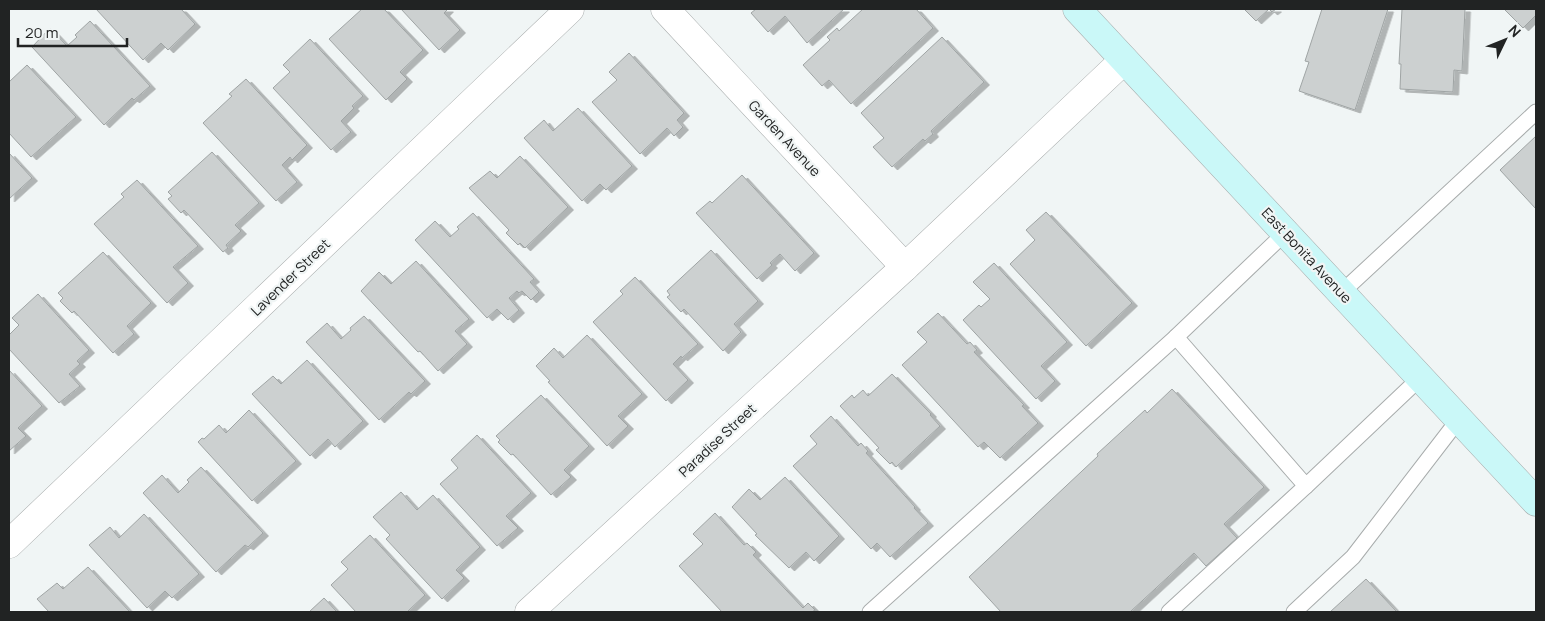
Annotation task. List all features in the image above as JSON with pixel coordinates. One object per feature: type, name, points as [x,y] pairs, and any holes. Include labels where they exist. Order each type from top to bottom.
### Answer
[{"type":"main road","name":"East Bonita Avenue","points":[[1077,9],[1536,502]]},
{"type":"street","name":"Lavender Street","points":[[9,544],[570,9]]},
{"type":"street","name":"Garden Avenue","points":[[665,9],[905,267]]},
{"type":"street","name":"Paradise Street","points":[[529,612],[905,267],[1124,60]]},
{"type":"lane","points":[[1341,293],[1536,112]]},
{"type":"lane","points":[[870,612],[1176,337],[1285,233]]},
{"type":"lane","points":[[1176,337],[1306,486]]},
{"type":"lane","points":[[1169,612],[1420,378]]},
{"type":"lane","points":[[1294,612],[1353,557],[1459,419]]},
{"type":"building","points":[[96,9],[181,9],[195,24],[168,50],[161,43],[143,60]]},
{"type":"building","points":[[362,9],[384,9],[423,50],[400,72],[407,79],[386,100],[329,39]]},
{"type":"building","points":[[401,9],[448,9],[444,13],[460,30],[439,50]]},
{"type":"building","points":[[756,9],[844,9],[807,43],[785,16],[768,32],[751,13]]},
{"type":"building","points":[[863,9],[916,9],[933,28],[851,104],[829,80],[822,86],[803,65],[830,40],[827,37],[837,28],[839,31]]},
{"type":"building","points":[[1244,9],[1269,9],[1256,21]]},
{"type":"building","points":[[1322,9],[1388,9],[1355,110],[1299,91],[1309,62],[1305,61]]},
{"type":"building","points":[[1402,9],[1465,9],[1462,71],[1454,70],[1453,92],[1400,89],[1401,64],[1399,64]]},
{"type":"building","points":[[1504,9],[1536,9],[1536,15],[1523,28]]},
{"type":"building","points":[[90,21],[150,86],[134,100],[132,98],[104,125],[32,47],[50,28],[67,46],[77,37],[75,35]]},
{"type":"building","points":[[942,37],[984,82],[931,131],[933,134],[925,141],[923,139],[892,167],[873,147],[884,138],[861,113]]},
{"type":"building","points":[[310,39],[363,96],[352,106],[354,108],[341,121],[351,132],[331,150],[273,88],[290,72],[283,65]]},
{"type":"building","points":[[629,53],[684,113],[677,120],[683,127],[674,136],[667,128],[640,154],[592,102],[617,80],[609,72]]},
{"type":"building","points":[[27,65],[76,117],[31,157],[9,133],[9,82]]},
{"type":"building","points":[[246,79],[307,145],[292,160],[290,157],[282,165],[297,182],[276,201],[203,123],[232,96],[229,94]]},
{"type":"building","points":[[578,108],[632,166],[606,190],[600,184],[582,201],[524,138],[544,120],[553,131]]},
{"type":"building","points":[[1536,136],[1536,209],[1500,170]]},
{"type":"building","points":[[212,152],[259,203],[235,225],[241,231],[226,245],[228,248],[223,252],[184,210],[181,213],[168,199],[172,196],[168,192]]},
{"type":"building","points":[[9,153],[32,178],[9,199]]},
{"type":"building","points":[[520,156],[568,207],[525,248],[520,243],[518,245],[506,233],[509,230],[469,188],[490,171],[497,178]]},
{"type":"building","points":[[742,175],[814,253],[795,271],[780,254],[770,263],[772,265],[757,279],[696,213],[710,201],[712,203]]},
{"type":"building","points":[[137,180],[198,246],[173,267],[188,283],[167,303],[94,224],[124,197],[121,194]]},
{"type":"building","points":[[1046,212],[1132,303],[1086,346],[1010,264],[1035,240],[1026,230]]},
{"type":"building","points":[[473,213],[534,279],[530,282],[539,292],[531,300],[522,291],[519,293],[517,291],[509,298],[519,310],[508,320],[497,309],[487,318],[415,240],[435,221],[450,237],[459,229],[457,227]]},
{"type":"building","points":[[711,250],[758,301],[734,324],[741,332],[723,351],[684,309],[681,312],[667,297],[670,295],[667,291]]},
{"type":"building","points":[[103,252],[151,303],[127,326],[134,334],[113,353],[74,311],[72,313],[60,301],[63,298],[58,293]]},
{"type":"building","points":[[416,261],[469,319],[455,331],[467,344],[438,371],[361,291],[379,272],[391,284]]},
{"type":"building","points":[[994,263],[1067,342],[1041,366],[1055,381],[1036,399],[963,320],[979,305],[981,307],[990,299],[973,282]]},
{"type":"building","points":[[635,277],[698,344],[673,364],[688,380],[666,401],[593,322],[623,294],[620,291]]},
{"type":"building","points":[[38,294],[89,350],[77,361],[80,364],[69,374],[80,386],[59,403],[9,349],[9,335],[19,325],[12,318]]},
{"type":"building","points":[[938,313],[967,344],[970,342],[977,350],[974,352],[1024,405],[1022,406],[1038,423],[1000,458],[984,442],[978,447],[902,365],[927,342],[917,332]]},
{"type":"building","points":[[364,316],[425,381],[411,394],[409,392],[379,420],[306,342],[327,323],[341,339]]},
{"type":"building","points":[[587,335],[642,394],[618,416],[628,426],[607,446],[548,382],[550,381],[536,366],[554,348],[563,358]]},
{"type":"building","points":[[307,360],[363,421],[335,447],[328,439],[310,456],[252,394],[273,376],[281,384]]},
{"type":"building","points":[[9,370],[42,406],[18,428],[26,436],[9,451]]},
{"type":"building","points":[[892,374],[931,414],[940,426],[896,467],[892,462],[890,464],[876,450],[879,448],[840,406],[852,395],[854,398],[863,390],[868,396]]},
{"type":"building","points":[[1172,389],[1264,487],[1224,524],[1237,538],[1206,566],[1194,553],[1130,612],[1001,612],[969,577],[1098,456],[1097,454],[1145,410],[1147,413]]},
{"type":"building","points":[[541,395],[589,446],[564,470],[571,477],[551,495],[513,454],[511,455],[498,442],[500,440],[496,436]]},
{"type":"building","points":[[249,410],[296,461],[252,501],[198,442],[219,425],[226,433]]},
{"type":"building","points":[[831,416],[858,446],[861,443],[868,451],[866,453],[928,523],[890,557],[877,543],[871,549],[793,466],[817,444],[810,436]]},
{"type":"building","points":[[477,435],[531,493],[506,516],[518,528],[497,546],[440,484],[458,468],[451,460]]},
{"type":"building","points":[[201,467],[263,533],[248,547],[245,545],[216,572],[143,493],[162,475],[178,493],[189,482],[187,480]]},
{"type":"building","points":[[785,477],[839,536],[814,561],[806,552],[789,568],[755,535],[757,534],[732,507],[749,489],[760,500]]},
{"type":"building","points":[[401,492],[417,510],[433,495],[480,547],[456,570],[464,578],[442,599],[386,539],[390,535],[373,517]]},
{"type":"building","points":[[715,513],[744,545],[747,543],[756,552],[753,555],[803,608],[808,603],[815,610],[812,612],[722,612],[679,566],[703,544],[693,534]]},
{"type":"building","points":[[144,514],[199,574],[172,598],[165,591],[147,608],[89,545],[110,527],[119,538]]},
{"type":"building","points":[[370,535],[425,595],[407,612],[356,612],[331,585],[348,569],[341,562]]},
{"type":"building","points":[[88,567],[130,612],[49,612],[37,599],[57,583],[63,589]]},
{"type":"building","points":[[1366,579],[1397,612],[1330,612]]},
{"type":"building","points":[[324,598],[337,612],[309,612]]}]
